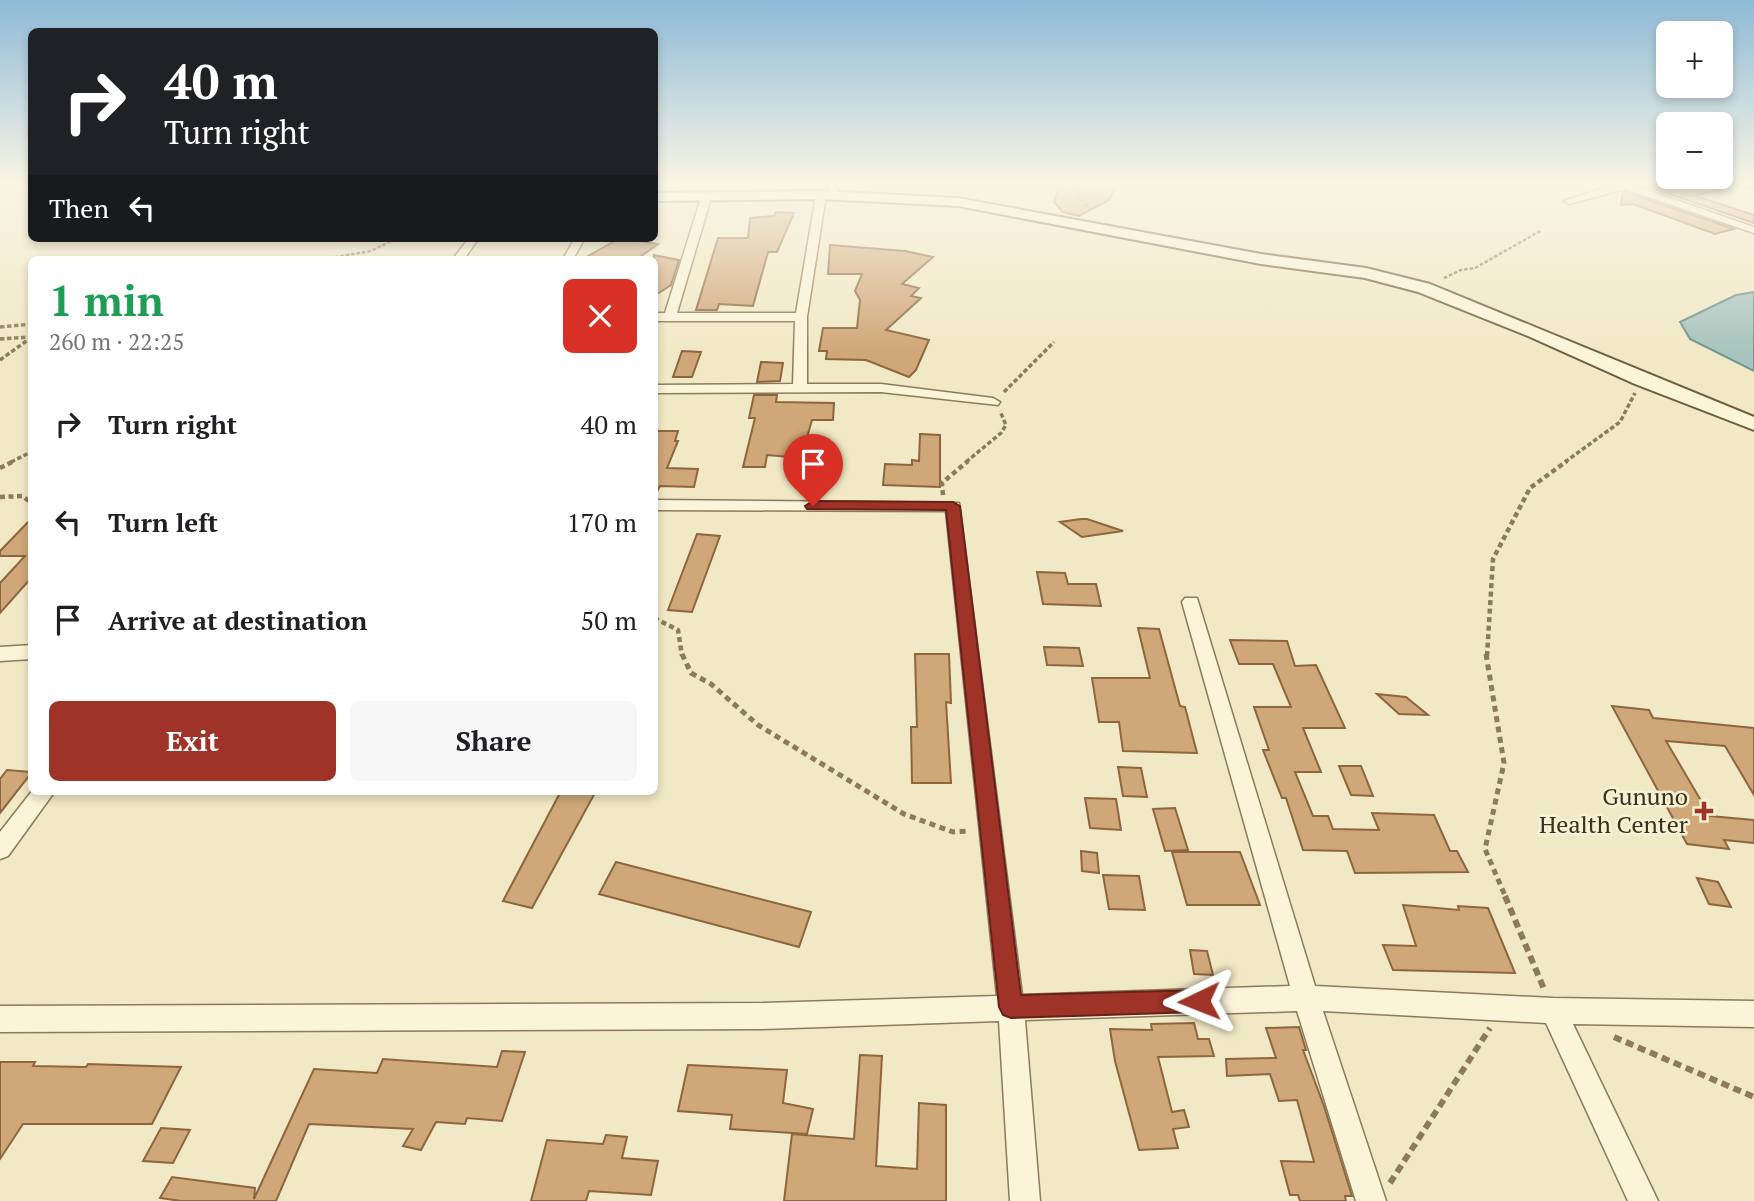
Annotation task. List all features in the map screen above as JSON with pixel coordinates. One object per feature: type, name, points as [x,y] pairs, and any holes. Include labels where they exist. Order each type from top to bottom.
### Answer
[{"type":"main road","points":[[1164,240],[1261,259],[1366,273],[1424,288],[1754,424]]},
{"type":"street","points":[[670,317],[695,240]]},
{"type":"street","points":[[800,388],[801,317],[819,240]]},
{"type":"street","points":[[460,256],[471,242]]},
{"type":"street","points":[[658,317],[801,317]]},
{"type":"street","points":[[658,389],[881,388],[993,402]]},
{"type":"street","points":[[658,505],[953,506],[1011,1007],[1025,1201]]},
{"type":"street","points":[[1191,602],[1306,998],[1378,1195]]},
{"type":"street","points":[[0,654],[28,652]]},
{"type":"street","points":[[0,849],[41,795]]},
{"type":"street","points":[[0,1019],[763,1017],[1306,998],[1553,1011],[1754,1014]]},
{"type":"street","points":[[1553,1011],[1643,1201]]},
{"type":"path","points":[[1424,288],[1452,274],[1475,268],[1524,240]]},
{"type":"path","points":[[356,256],[387,248],[393,242]]},
{"type":"path","points":[[0,327],[28,324]]},
{"type":"path","points":[[0,339],[28,337]]},
{"type":"path","points":[[0,360],[28,340]]},
{"type":"path","points":[[944,506],[942,484],[1001,433],[1006,425],[993,402],[1054,342]]},
{"type":"path","points":[[1553,1011],[1485,849],[1504,763],[1486,652],[1493,559],[1530,488],[1620,422],[1642,380]]},
{"type":"path","points":[[0,468],[28,454]]},
{"type":"path","points":[[0,497],[22,496],[28,500]]},
{"type":"path","points":[[658,620],[678,630],[682,656],[691,673],[711,684],[758,724],[904,814],[953,832],[991,829]]},
{"type":"path","points":[[1378,1195],[1503,1009]]},
{"type":"path","points":[[1603,1032],[1754,1097]]},
{"type":"water","points":[[1754,292],[1754,371],[1690,339],[1680,322],[1736,295]]},
{"type":"building","points":[[717,240],[782,240],[777,252],[768,252],[753,306],[719,304],[717,310],[696,310]]},
{"type":"building","points":[[613,242],[658,244],[641,256],[588,256]]},
{"type":"building","points":[[830,245],[905,251],[933,257],[902,284],[919,288],[911,296],[921,298],[886,330],[929,340],[916,370],[909,377],[866,360],[826,359],[827,351],[819,351],[823,328],[857,328],[860,300],[855,291],[862,274],[828,274]]},
{"type":"building","points":[[654,255],[679,260],[671,285],[658,293],[658,256]]},
{"type":"building","points":[[682,351],[701,352],[692,377],[673,377]]},
{"type":"building","points":[[761,362],[783,363],[780,381],[757,382]]},
{"type":"building","points":[[754,395],[777,395],[776,402],[834,403],[833,420],[812,420],[801,458],[767,455],[765,467],[743,467],[755,418],[749,418]]},
{"type":"building","points":[[658,431],[678,431],[675,441],[678,441],[667,468],[698,469],[694,487],[660,486],[658,490]]},
{"type":"building","points":[[920,434],[940,435],[940,487],[883,485],[885,464],[912,465],[912,460],[919,461]]},
{"type":"building","points":[[1081,519],[1123,531],[1082,537],[1060,522]]},
{"type":"building","points":[[28,522],[28,582],[0,613],[0,583],[25,556],[0,556],[0,551]]},
{"type":"building","points":[[697,534],[720,536],[692,612],[668,610]]},
{"type":"building","points":[[1037,572],[1065,573],[1068,584],[1096,584],[1101,606],[1043,604]]},
{"type":"building","points":[[1138,628],[1159,629],[1180,706],[1185,707],[1197,753],[1123,751],[1119,722],[1099,722],[1092,678],[1150,678]]},
{"type":"building","points":[[1230,640],[1287,641],[1295,666],[1316,665],[1345,728],[1303,728],[1321,772],[1295,772],[1313,816],[1328,816],[1333,829],[1379,830],[1372,813],[1434,815],[1450,851],[1457,851],[1468,872],[1355,873],[1347,851],[1303,850],[1286,798],[1282,798],[1263,750],[1269,750],[1254,707],[1291,707],[1273,664],[1239,664]]},
{"type":"building","points":[[1044,647],[1079,648],[1083,666],[1047,665]]},
{"type":"building","points":[[915,654],[949,654],[951,703],[946,702],[951,783],[912,783],[911,727],[917,727]]},
{"type":"building","points":[[1377,694],[1406,697],[1428,715],[1399,714]]},
{"type":"building","points":[[1612,706],[1649,710],[1653,718],[1754,728],[1754,795],[1725,746],[1666,741],[1710,816],[1754,820],[1754,843],[1724,840],[1729,849],[1687,844]]},
{"type":"building","points":[[1339,766],[1361,766],[1373,796],[1351,795]]},
{"type":"building","points":[[1118,767],[1141,768],[1147,797],[1123,796]]},
{"type":"building","points":[[7,770],[28,772],[28,777],[0,813],[0,779]]},
{"type":"building","points":[[559,795],[594,795],[532,908],[503,901]]},
{"type":"building","points":[[1085,798],[1116,799],[1121,830],[1090,828]]},
{"type":"building","points":[[1175,808],[1188,850],[1165,851],[1153,809]]},
{"type":"building","points":[[1081,851],[1097,853],[1099,873],[1082,871]]},
{"type":"building","points":[[1172,852],[1240,852],[1260,905],[1187,905]]},
{"type":"building","points":[[616,862],[811,912],[799,947],[599,894]]},
{"type":"building","points":[[1103,875],[1139,876],[1145,910],[1109,909]]},
{"type":"building","points":[[1697,878],[1718,882],[1731,907],[1709,904]]},
{"type":"building","points":[[1403,905],[1459,910],[1458,906],[1488,908],[1515,973],[1393,970],[1383,945],[1416,946]]},
{"type":"building","points":[[1190,950],[1207,951],[1213,975],[1194,974]]},
{"type":"building","points":[[1194,1023],[1198,1039],[1209,1039],[1214,1056],[1158,1057],[1172,1112],[1184,1110],[1189,1127],[1173,1129],[1178,1148],[1139,1150],[1115,1061],[1110,1029],[1152,1030],[1151,1024]]},
{"type":"building","points":[[1299,1027],[1306,1050],[1303,1050],[1352,1196],[1345,1196],[1346,1201],[1300,1201],[1298,1195],[1290,1195],[1281,1161],[1314,1162],[1297,1100],[1279,1101],[1270,1074],[1227,1076],[1226,1059],[1276,1058],[1266,1028]]},
{"type":"building","points":[[502,1051],[525,1052],[502,1121],[467,1118],[465,1124],[436,1122],[421,1150],[403,1146],[413,1129],[309,1124],[276,1201],[181,1201],[160,1198],[172,1177],[255,1188],[254,1199],[314,1069],[377,1073],[383,1059],[497,1067]]},
{"type":"building","points":[[860,1055],[882,1056],[876,1166],[917,1169],[919,1103],[946,1105],[946,1201],[784,1201],[792,1134],[854,1139]]},
{"type":"building","points":[[0,1062],[35,1062],[33,1066],[86,1067],[88,1064],[181,1067],[152,1124],[23,1124],[0,1159]]},
{"type":"building","points":[[688,1065],[787,1070],[783,1103],[813,1109],[807,1134],[730,1129],[732,1115],[678,1111]]},
{"type":"building","points":[[161,1128],[190,1130],[173,1163],[143,1161]]},
{"type":"building","points":[[606,1135],[627,1137],[622,1158],[658,1161],[651,1195],[589,1191],[586,1201],[531,1201],[547,1140],[603,1144]]},
{"type":"place","name":"Gununo Health Center","points":[[1704,811]]},
{"type":"route","points":[[813,506],[953,506],[1011,1007],[1199,1001]]}]
